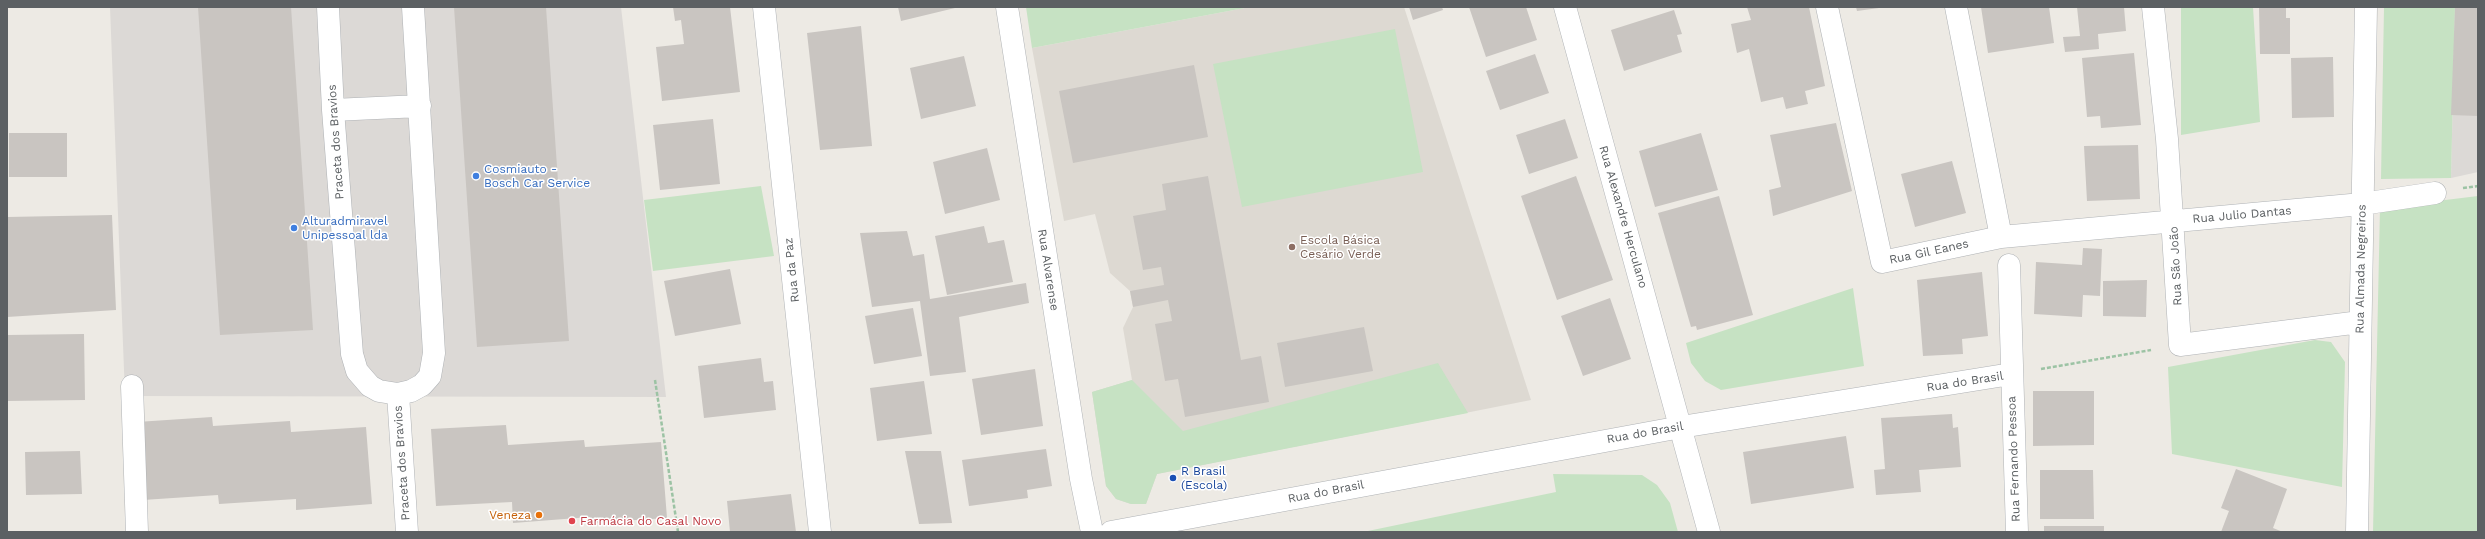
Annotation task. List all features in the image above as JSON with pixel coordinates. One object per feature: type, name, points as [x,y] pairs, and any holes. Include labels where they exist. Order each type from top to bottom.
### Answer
[{"type":"street","name":"Praceta dos Bravios","points":[[328,7],[333,110],[354,362],[357,372],[370,386],[379,391],[398,394],[411,391],[422,385],[430,376],[434,353],[413,7]]},
{"type":"street","name":"Rua da Paz","points":[[764,7],[820,532]]},
{"type":"street","name":"Rua Alvarense","points":[[1007,7],[1080,471],[1092,532]]},
{"type":"street","name":"Rua Alexandre Herculano","points":[[1564,7],[1709,532]]},
{"type":"street","name":"Rua Gil Eanes","points":[[1827,7],[1882,262],[2001,237]]},
{"type":"street","points":[[1956,7],[2001,237]]},
{"type":"street","name":"Rua São João","points":[[2153,7],[2174,221],[2180,345]]},
{"type":"street","name":"Rua Almada Negreiros","points":[[2357,532],[2366,7]]},
{"type":"street","points":[[333,110],[420,106]]},
{"type":"street","name":"Rua Julio Dantas","points":[[2001,237],[2362,204],[2435,193]]},
{"type":"street","name":"Rua Fernando Pessoa","points":[[2009,265],[2011,374],[2017,532]]},
{"type":"street","points":[[2180,345],[2360,322]]},
{"type":"street","name":"Rua do Brasil","points":[[1111,532],[1681,427],[2011,374]]},
{"type":"street","points":[[132,386],[137,532]]},
{"type":"street","name":"Praceta dos Bravios","points":[[398,394],[407,532]]},
{"type":"path","name":"Rua do Brasil","points":[[2011,374],[2180,345]]},
{"type":"path","points":[[655,380],[678,532]]},
{"type":"shaded area","points":[[110,7],[621,7],[666,397],[125,396]]},
{"type":"shaded area","name":"Escola Básica Cesário Verde","points":[[1250,7],[1404,7],[1531,400],[1157,474],[1146,504],[1131,504],[1116,499],[1106,486],[1092,392],[1132,380],[1123,328],[1133,307],[1130,291],[1110,273],[1095,214],[1064,221],[1032,48]]},
{"type":"shaded area","points":[[2455,7],[2478,7],[2478,172],[2451,178]]},
{"type":"green space","points":[[1026,7],[1250,7],[1032,48]]},
{"type":"green space","points":[[2181,7],[2253,7],[2260,122],[2181,135]]},
{"type":"green space","points":[[2384,7],[2455,7],[2451,178],[2381,179]]},
{"type":"green space","points":[[1395,29],[1423,172],[1242,207],[1213,64]]},
{"type":"green space","points":[[761,186],[774,256],[653,271],[644,200]]},
{"type":"green space","points":[[2478,196],[2478,532],[2373,532],[2380,208]]},
{"type":"green space","points":[[1853,288],[1864,366],[1721,390],[1705,381],[1691,363],[1686,343]]},
{"type":"green space","points":[[2315,340],[2331,342],[2345,362],[2342,487],[2172,454],[2168,367]]},
{"type":"green space","points":[[1438,363],[1468,413],[1157,474],[1146,504],[1131,504],[1116,499],[1106,486],[1092,392],[1132,380],[1183,431]]},
{"type":"green space","points":[[1553,474],[1642,475],[1657,485],[1670,503],[1678,532],[1363,532],[1556,492]]},
{"type":"building","points":[[198,7],[291,7],[313,330],[220,335]]},
{"type":"building","points":[[454,7],[546,7],[569,341],[477,347]]},
{"type":"building","points":[[673,7],[730,7],[740,92],[662,101],[656,47],[684,44],[681,20],[675,21]]},
{"type":"building","points":[[898,7],[955,7],[955,8],[901,21]]},
{"type":"building","points":[[1409,7],[1442,7],[1443,10],[1413,20]]},
{"type":"building","points":[[1469,7],[1526,7],[1537,40],[1486,57]]},
{"type":"building","points":[[1747,7],[1809,7],[1825,86],[1805,91],[1808,104],[1786,109],[1783,97],[1761,102],[1749,49],[1737,53],[1731,24],[1751,20]]},
{"type":"building","points":[[1856,7],[1879,7],[1879,8],[1857,11]]},
{"type":"building","points":[[1981,7],[2049,7],[2054,43],[1988,53]]},
{"type":"building","points":[[2077,7],[2124,7],[2126,31],[2098,34],[2099,49],[2065,52],[2063,37],[2080,36]]},
{"type":"building","points":[[2259,7],[2286,7],[2286,18],[2290,18],[2290,54],[2260,54]]},
{"type":"building","points":[[2455,7],[2478,7],[2478,116],[2451,115]]},
{"type":"building","points":[[1674,10],[1682,34],[1677,35],[1682,52],[1624,71],[1611,30]]},
{"type":"building","points":[[861,26],[872,146],[820,150],[807,33]]},
{"type":"building","points":[[2134,53],[2141,125],[2101,128],[2100,116],[2087,117],[2082,58]]},
{"type":"building","points":[[1535,54],[1549,93],[1500,110],[1486,71]]},
{"type":"building","points":[[964,56],[976,106],[921,119],[910,68]]},
{"type":"building","points":[[2333,57],[2334,117],[2292,118],[2291,58]]},
{"type":"building","points":[[1194,65],[1208,137],[1073,163],[1059,91]]},
{"type":"building","points":[[713,119],[720,184],[660,190],[653,125]]},
{"type":"building","points":[[1565,119],[1578,158],[1529,174],[1516,135]]},
{"type":"building","points":[[1836,123],[1852,191],[1773,216],[1769,190],[1781,187],[1770,135]]},
{"type":"building","points":[[9,133],[67,133],[67,177],[9,177]]},
{"type":"building","points":[[1701,133],[1718,190],[1655,207],[1639,151]]},
{"type":"building","points":[[2138,145],[2140,199],[2087,201],[2084,146]]},
{"type":"building","points":[[987,148],[1000,200],[945,214],[933,162]]},
{"type":"building","points":[[1952,161],[1966,213],[1915,227],[1901,174]]},
{"type":"building","points":[[1208,176],[1241,360],[1261,356],[1269,402],[1185,417],[1178,379],[1165,381],[1155,324],[1172,321],[1168,300],[1133,307],[1130,291],[1164,285],[1161,267],[1143,270],[1133,216],[1166,210],[1162,184]]},
{"type":"building","points":[[1576,176],[1613,280],[1557,300],[1521,196]]},
{"type":"building","points":[[1719,196],[1753,315],[1697,330],[1696,326],[1691,327],[1658,213]]},
{"type":"building","points":[[112,215],[116,310],[7,317],[7,217]]},
{"type":"building","points":[[984,226],[988,243],[1004,240],[1013,282],[947,295],[935,236]]},
{"type":"building","points":[[907,231],[913,256],[924,254],[930,299],[1026,283],[1029,303],[959,317],[966,372],[930,376],[920,301],[872,307],[860,233]]},
{"type":"building","points":[[2083,248],[2102,249],[2100,296],[2083,295],[2082,317],[2034,314],[2036,262],[2082,265]]},
{"type":"building","points":[[730,269],[741,324],[675,336],[664,281]]},
{"type":"building","points":[[1982,272],[1988,336],[1962,339],[1963,354],[1923,356],[1917,280]]},
{"type":"building","points":[[2147,280],[2146,317],[2103,316],[2103,281]]},
{"type":"building","points":[[1610,298],[1631,359],[1583,376],[1561,316]]},
{"type":"building","points":[[913,308],[922,356],[874,364],[865,316]]},
{"type":"building","points":[[1364,327],[1373,371],[1285,387],[1277,343]]},
{"type":"building","points":[[84,334],[85,400],[7,401],[7,335]]},
{"type":"building","points":[[761,358],[764,382],[773,381],[776,410],[704,418],[698,366]]},
{"type":"building","points":[[1035,369],[1043,426],[981,435],[972,379]]},
{"type":"building","points":[[924,381],[932,434],[877,441],[870,388]]},
{"type":"building","points":[[2033,391],[2094,391],[2094,445],[2033,446]]},
{"type":"building","points":[[1952,414],[1953,428],[1958,427],[1961,467],[1919,470],[1921,492],[1876,495],[1874,470],[1885,469],[1881,418]]},
{"type":"building","points":[[212,417],[213,426],[290,421],[291,432],[366,427],[372,504],[296,510],[296,499],[219,504],[218,495],[143,500],[137,422]]},
{"type":"building","points":[[506,425],[508,445],[584,440],[585,447],[661,442],[667,518],[590,523],[590,517],[513,523],[512,502],[436,506],[431,429]]},
{"type":"building","points":[[1846,436],[1854,488],[1751,504],[1743,452]]},
{"type":"building","points":[[1046,449],[1052,486],[1027,490],[1028,498],[969,506],[962,460]]},
{"type":"building","points":[[80,451],[82,494],[26,495],[25,452]]},
{"type":"building","points":[[905,451],[941,451],[952,523],[919,524]]},
{"type":"building","points":[[2236,469],[2287,489],[2273,528],[2283,532],[2221,532],[2229,511],[2221,508]]},
{"type":"building","points":[[2040,470],[2093,470],[2094,519],[2040,519]]},
{"type":"building","points":[[791,494],[796,532],[730,532],[727,501]]},
{"type":"building","points":[[2044,526],[2104,526],[2104,532],[2044,532]]},
{"type":"place","name":"Cosmiauto - Bosch Car Service","points":[[476,176]]},
{"type":"place","name":"Alturadmiravel Unipessoal lda","points":[[294,228]]},
{"type":"place","name":"Escola Básica Cesário Verde","points":[[1292,247]]},
{"type":"place","name":"R Brasil (Escola)","points":[[1173,478]]},
{"type":"place","name":"Veneza","points":[[539,515]]},
{"type":"place","name":"Farmácia do Casal Novo","points":[[572,521]]}]
